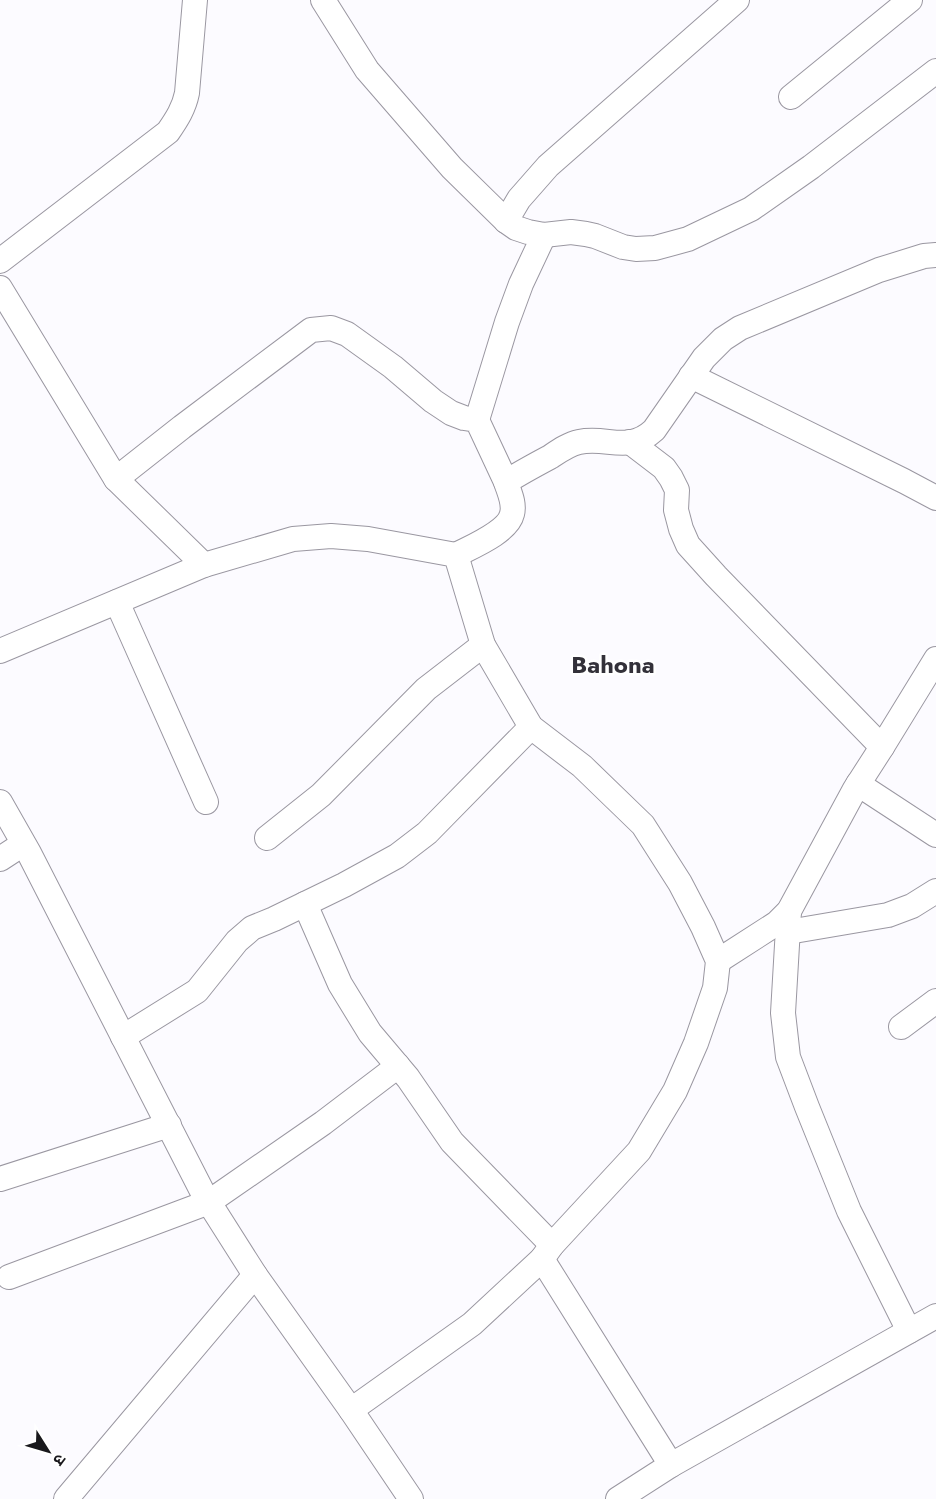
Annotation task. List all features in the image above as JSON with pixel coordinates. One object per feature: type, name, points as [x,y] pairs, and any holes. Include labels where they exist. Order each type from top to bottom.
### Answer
[{"type":"street","points":[[0,261],[168,132],[177,120],[187,93],[195,0]]},
{"type":"street","points":[[323,0],[367,70],[452,168],[506,221],[516,228],[544,235],[572,232],[586,234],[623,247],[636,249],[655,248],[688,239],[751,209],[811,167],[936,71]]},
{"type":"street","points":[[506,221],[519,199],[548,166],[737,0]]},
{"type":"street","points":[[791,97],[910,0]]},
{"type":"street","points":[[0,651],[204,565],[293,539],[331,537],[368,539],[456,555],[492,535],[505,525],[512,515],[512,501],[506,482],[477,420],[507,322],[521,284],[544,235]]},
{"type":"street","points":[[506,482],[578,442],[635,442],[645,438],[654,430],[704,358],[723,339],[740,328],[879,270],[924,256],[936,255]]},
{"type":"street","points":[[0,288],[116,479],[204,565]]},
{"type":"street","points":[[116,479],[311,330],[331,328],[347,334],[451,413],[477,420]]},
{"type":"street","points":[[692,376],[936,498]]},
{"type":"street","points":[[630,442],[664,468],[671,477],[677,490],[676,510],[688,545],[882,747]]},
{"type":"street","points":[[351,1410],[472,1324],[547,1252],[639,1151],[675,1091],[696,1043],[715,988],[718,961],[703,927],[680,883],[643,825],[582,766],[531,727],[483,645],[456,555]]},
{"type":"street","points":[[117,602],[206,802]]},
{"type":"street","points":[[267,838],[321,795],[426,689],[483,645]]},
{"type":"street","points":[[909,1331],[849,1211],[807,1107],[788,1057],[783,1013],[789,922],[858,784],[936,659]]},
{"type":"street","points":[[123,1037],[197,991],[237,940],[252,928],[344,885],[397,856],[427,833],[531,727]]},
{"type":"street","points":[[858,784],[936,834]]},
{"type":"street","points":[[0,802],[203,1193],[255,1275],[411,1499]]},
{"type":"street","points":[[0,859],[23,844]]},
{"type":"street","points":[[718,961],[777,923],[888,915],[912,906],[936,891]]},
{"type":"street","points":[[305,904],[340,984],[369,1033],[408,1078],[452,1142],[547,1252],[671,1465]]},
{"type":"street","points":[[901,1027],[936,1001]]},
{"type":"street","points":[[9,1277],[209,1202],[323,1123],[398,1066]]},
{"type":"street","points":[[0,1179],[169,1125]]},
{"type":"street","points":[[66,1499],[255,1275]]},
{"type":"street","points":[[618,1499],[671,1465],[936,1316]]},
{"type":"district","name":"Bahona","points":[[613,664]]}]
